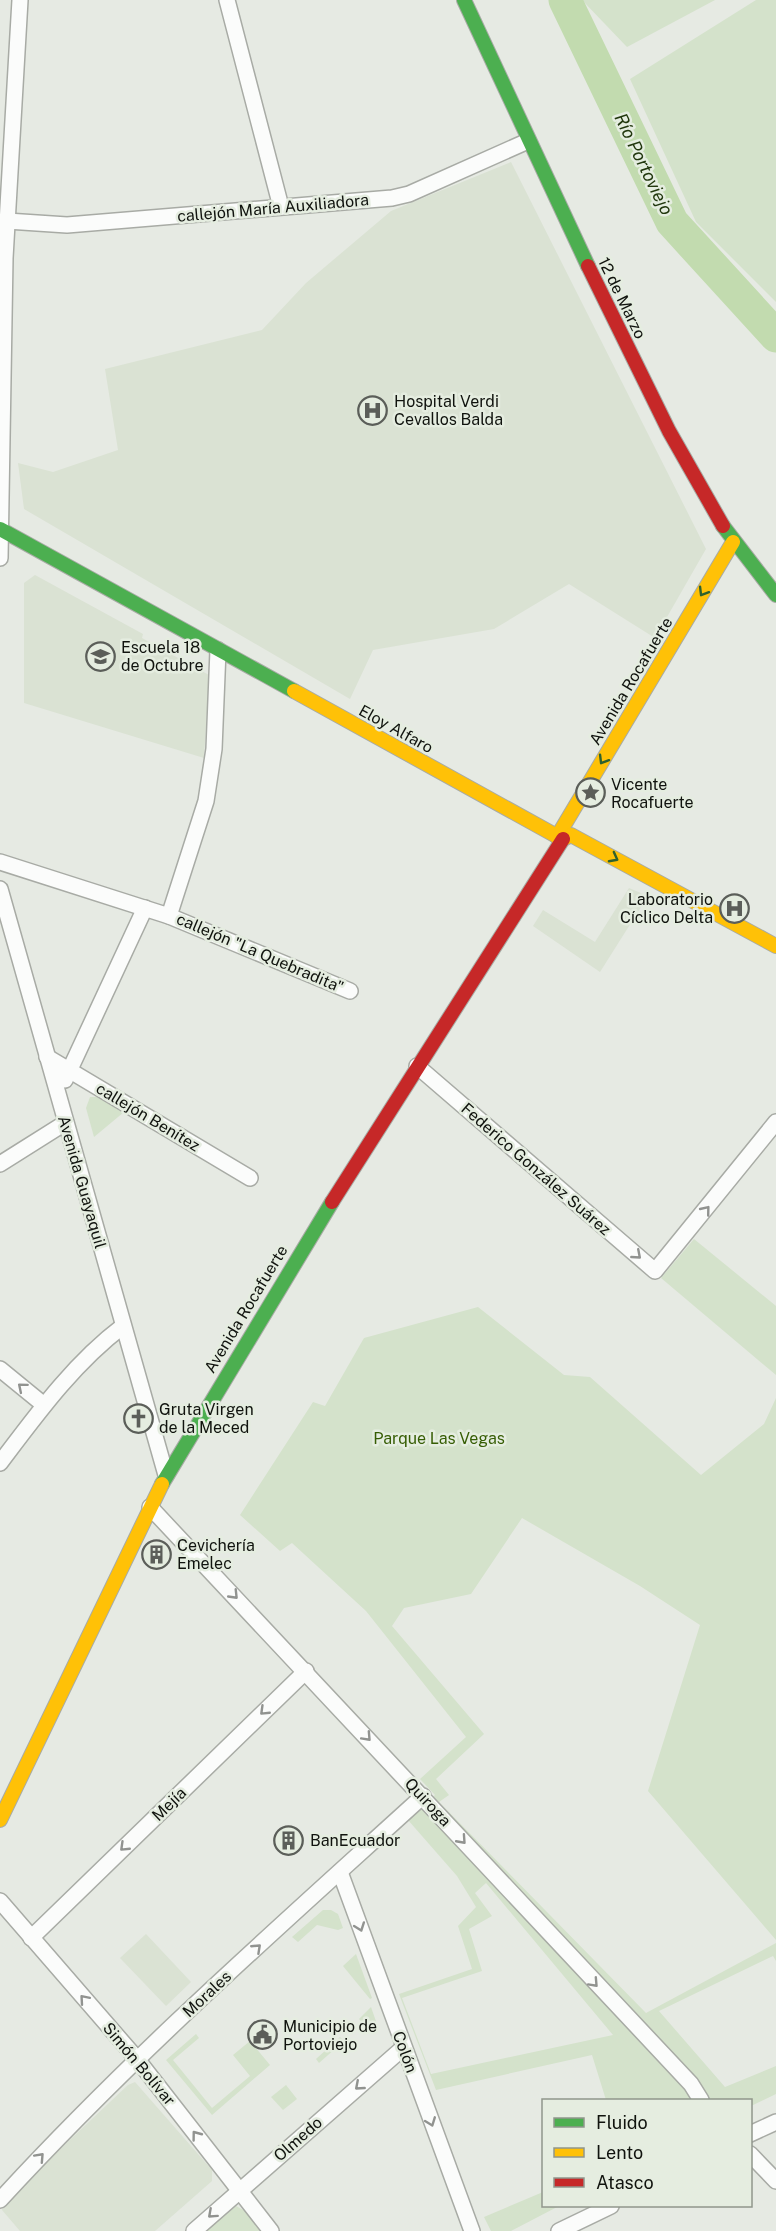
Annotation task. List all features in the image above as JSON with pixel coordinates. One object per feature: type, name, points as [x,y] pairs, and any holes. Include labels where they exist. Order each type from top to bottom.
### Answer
[{"type":"street","points":[[0,558],[3,257],[20,0]]},
{"type":"street","points":[[227,0],[281,207]]},
{"type":"street","name":"12 de Marzo","points":[[464,0],[528,141],[693,475],[733,542],[776,595]]},
{"type":"street","name":"callejón María Auxiliadora","points":[[7,221],[67,225],[392,198],[409,194],[528,141]]},
{"type":"street","name":"Eloy Alfaro","points":[[0,530],[564,837],[776,946]]},
{"type":"street","name":"Avenida Rocafuerte","points":[[564,837],[733,542]]},
{"type":"street","name":"Avenida Rocafuerte","points":[[0,1820],[166,1475],[318,1223],[742,555]]},
{"type":"street","points":[[169,916],[206,801],[214,749],[219,650]]},
{"type":"street","name":"callejón \"La Quebradita\"","points":[[0,862],[169,916],[350,991]]},
{"type":"street","name":"Avenida Guayaquil","points":[[0,889],[166,1475]]},
{"type":"street","points":[[58,1096],[145,908]]},
{"type":"street","name":"callejón Benítez","points":[[47,1057],[250,1178]]},
{"type":"street","name":"Federico González Suárez","points":[[417,1066],[655,1271],[776,1122]]},
{"type":"street","points":[[0,1164],[65,1123]]},
{"type":"street","points":[[0,1462],[78,1366],[123,1326]]},
{"type":"street","points":[[0,1369],[44,1405]]},
{"type":"street","name":"Quiroga","points":[[150,1507],[691,2084],[700,2099]]},
{"type":"street","name":"Mejía","points":[[31,1938],[306,1671]]},
{"type":"street","name":"Morales","points":[[0,2200],[82,2112],[137,2059],[423,1796]]},
{"type":"street","name":"Colón","points":[[340,1872],[472,2231]]},
{"type":"street","name":"Simón Bolívar","points":[[0,1901],[137,2059],[271,2231]]},
{"type":"street","name":"Olmedo","points":[[194,2231],[403,2048]]},
{"type":"street","points":[[752,2133],[776,2122]]},
{"type":"street","points":[[752,2156],[776,2181]]},
{"type":"street","points":[[559,2231],[607,2207]]},
{"type":"shaded area","name":"Hospital Verdi Cevallos Balda","points":[[511,162],[706,549],[655,638],[569,584],[494,629],[373,650],[350,699],[24,509],[18,463],[53,472],[118,450],[105,369],[262,330],[306,283],[391,211]]},
{"type":"shaded area","name":"Escuela 18 de Octubre","points":[[35,575],[143,634],[142,638],[209,675],[204,758],[24,703],[24,583]]},
{"type":"shaded area","points":[[629,888],[648,896],[600,972],[533,926],[543,910],[595,942]]},
{"type":"shaded area","points":[[146,1934],[191,1982],[166,2006],[120,1958]]},
{"type":"shaded area","points":[[135,2082],[212,2170],[212,2181],[155,2231],[20,2231],[2,2210],[4,2202],[128,2085]]},
{"type":"green space","points":[[582,0],[715,0],[627,47]]},
{"type":"green space","points":[[756,0],[776,0],[776,302],[696,222],[630,79]]},
{"type":"green space","points":[[90,1097],[98,1097],[124,1112],[94,1137],[86,1108]]},
{"type":"green space","points":[[694,1239],[776,1306],[776,1375],[661,1278]]},
{"type":"green space","name":"Parque Las Vegas","points":[[478,1307],[564,1375],[590,1377],[701,1475],[764,1424],[776,1398],[776,1940],[648,1791],[700,1625],[640,1586],[522,1518],[471,1594],[404,1608],[392,1626],[484,1734],[436,1779],[449,1795],[439,1802],[646,2013],[776,1943],[776,1961],[773,1956],[659,2011],[725,2087],[776,2066],[776,2094],[752,2106],[752,2099],[606,2099],[592,2055],[436,2090],[399,1994],[472,1969],[458,1926],[476,1907],[457,1876],[408,1820],[435,1795],[420,1779],[466,1737],[366,1611],[292,1543],[280,1551],[240,1515],[313,1402],[325,1406],[364,1338]],"holes":[[[486,1883],[613,2035],[431,2074],[402,1998],[482,1971],[469,1929],[492,1916],[475,1893]]]},
{"type":"green space","points":[[323,1910],[331,1910],[338,1914],[343,1928],[338,1930],[317,1925],[298,1942],[292,1937]]},
{"type":"green space","points":[[356,1954],[372,1998],[370,1999],[343,1966]]},
{"type":"green space","points":[[371,2007],[378,2027],[372,2034],[359,2019]]},
{"type":"green space","points":[[196,2034],[199,2038],[173,2060],[212,2108],[250,2076],[233,2055],[250,2041],[270,2065],[212,2115],[166,2060]]},
{"type":"green space","points":[[340,2037],[344,2041],[319,2063],[316,2059]]},
{"type":"green space","points":[[286,2085],[297,2099],[283,2110],[271,2097]]},
{"type":"green space","points":[[542,2192],[542,2207],[557,2207],[511,2231],[491,2231],[484,2217]]},
{"type":"green space","points":[[236,2206],[247,2212],[263,2231],[206,2231]]},
{"type":"waterway","name":"Río Portoviejo","points":[[565,0],[672,222],[776,336]]},
{"type":"traffic: fast","points":[[464,0],[588,266]]},
{"type":"traffic: fast","points":[[723,526],[776,595]]},
{"type":"traffic: fast","points":[[0,529],[294,691]]},
{"type":"traffic: fast","points":[[162,1484],[332,1202]]},
{"type":"traffic: slow","points":[[557,837],[733,542]]},
{"type":"traffic: slow","points":[[294,691],[562,839]]},
{"type":"traffic: slow","points":[[563,839],[571,835],[776,946]]},
{"type":"traffic: slow","points":[[0,1820],[162,1484]]},
{"type":"traffic: jam","points":[[588,266],[669,431],[723,526]]},
{"type":"traffic: jam","points":[[332,1202],[563,839]]},
{"type":"place","name":"Hospital Verdi Cevallos Balda","points":[[373,410]]},
{"type":"place","name":"Escuela 18 de Octubre","points":[[100,656]]},
{"type":"place","name":"Vicente Rocafuerte","points":[[590,793]]},
{"type":"place","name":"Laboratorio Cíclico Delta","points":[[734,908]]},
{"type":"place","name":"Gruta Virgen de la Meced","points":[[138,1418]]},
{"type":"place","name":"Cevichería Emelec","points":[[156,1554]]},
{"type":"place","name":"BanEcuador","points":[[289,1840]]},
{"type":"place","name":"Municipio de Portoviejo","points":[[262,2035]]}]
